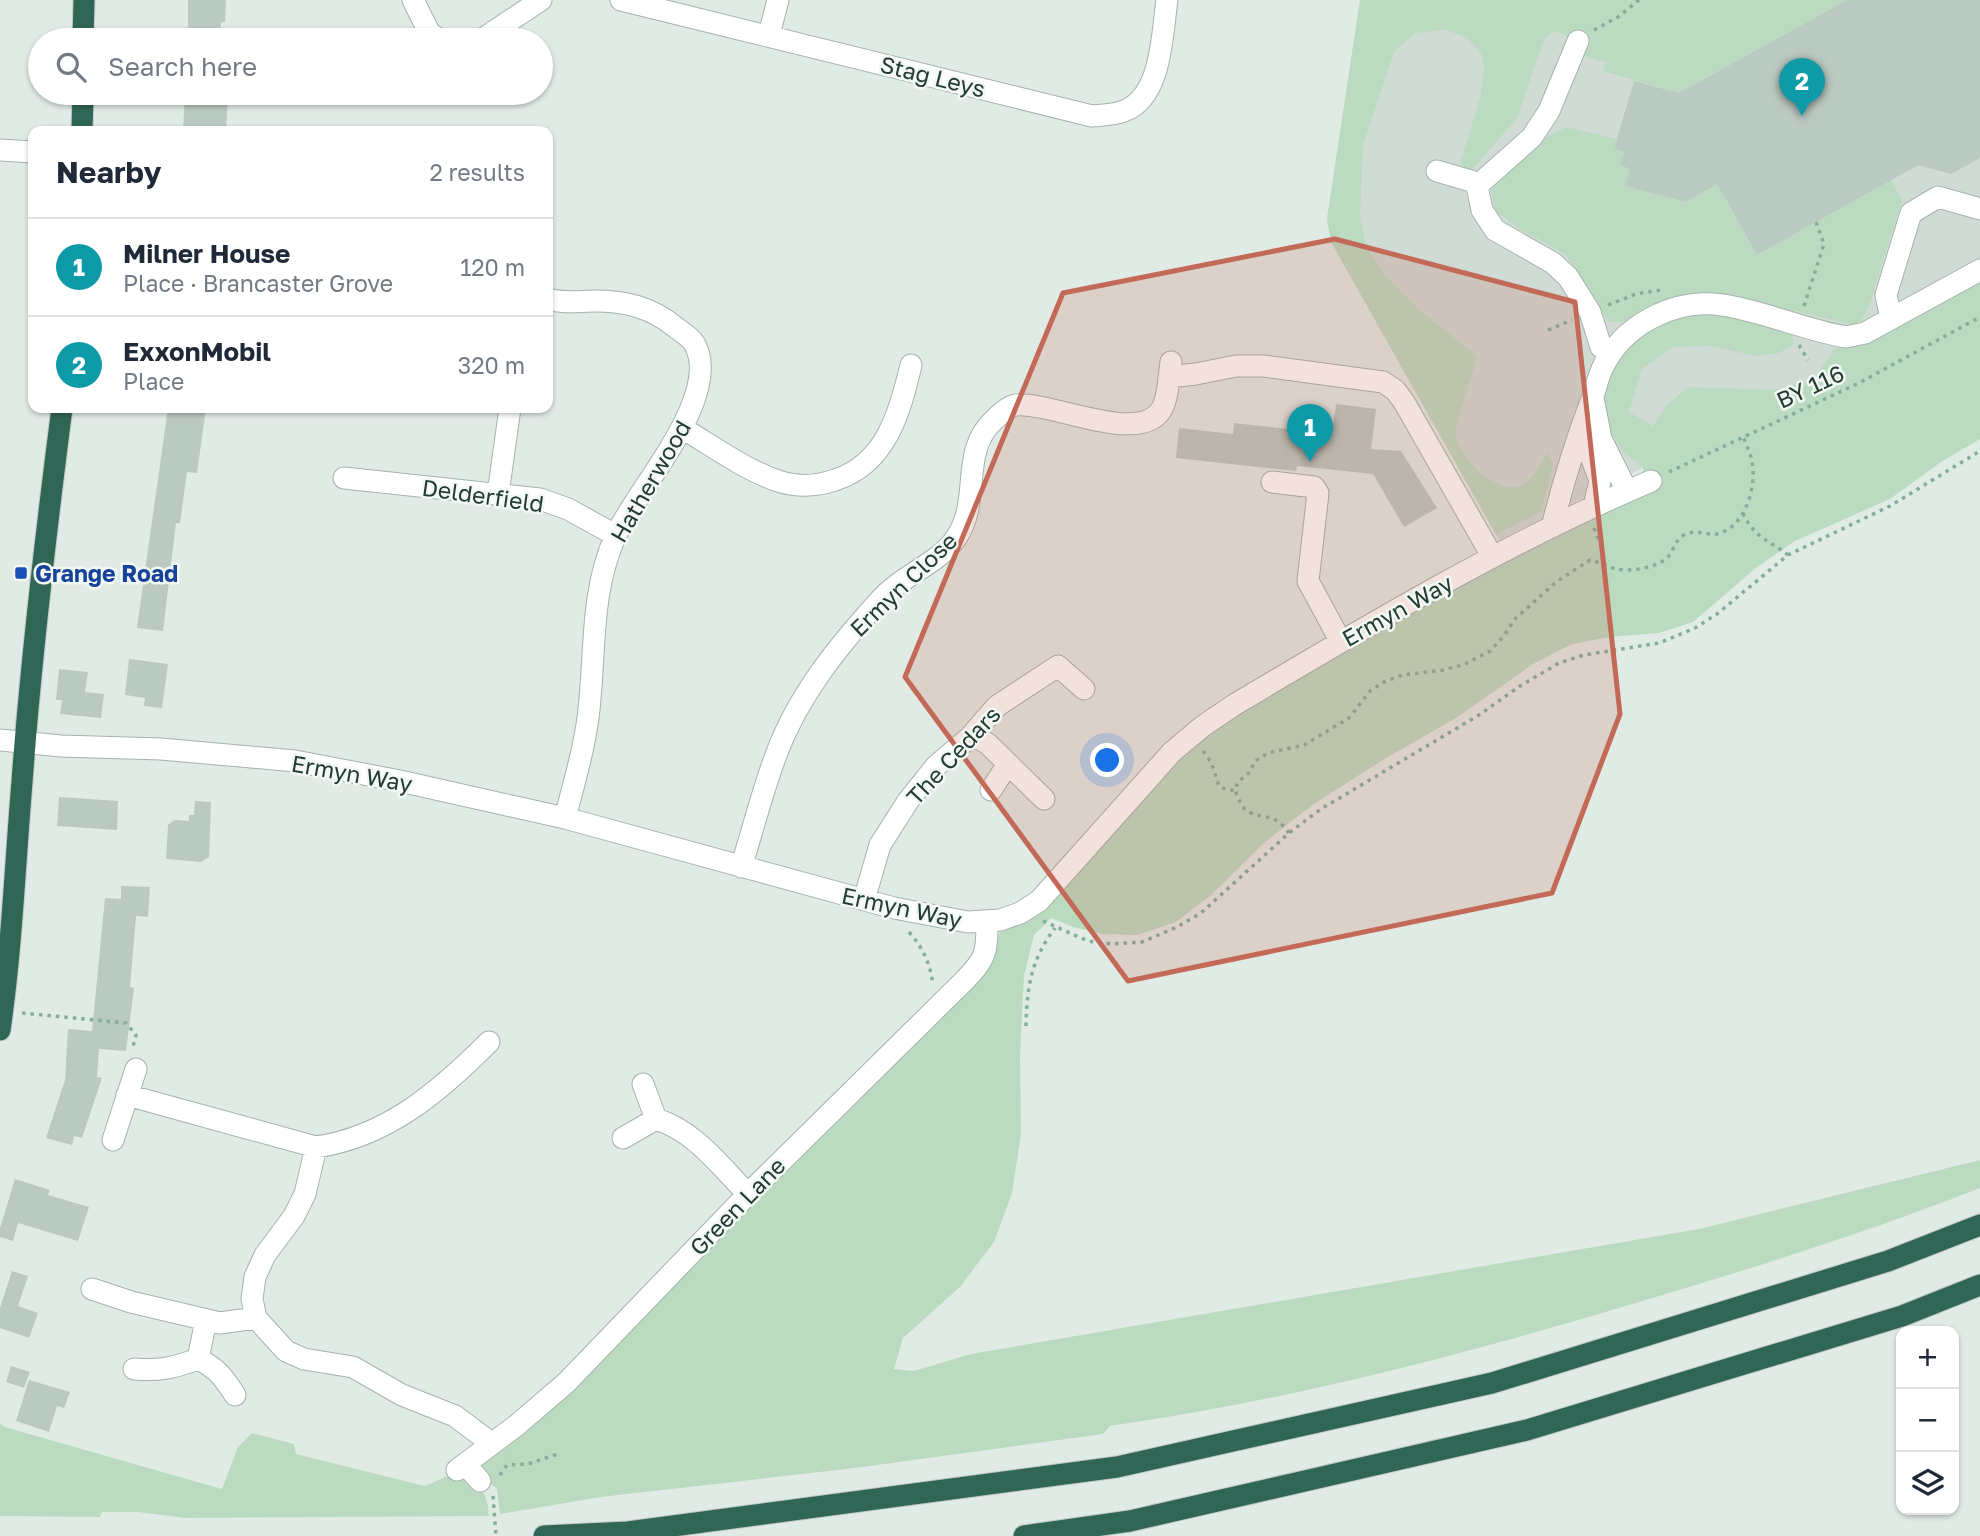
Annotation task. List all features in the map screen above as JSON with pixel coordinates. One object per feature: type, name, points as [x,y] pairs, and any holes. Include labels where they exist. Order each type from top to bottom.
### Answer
[{"type":"highway","points":[[83,0],[83,28]]},
{"type":"highway","points":[[82,126],[83,105]]},
{"type":"highway","points":[[0,1030],[40,575],[61,413]]},
{"type":"highway","points":[[544,1536],[628,1531],[1117,1467],[1492,1383],[1888,1261],[1980,1225]]},
{"type":"highway","points":[[1024,1536],[1130,1521],[1527,1430],[1902,1316],[1980,1285]]},
{"type":"street","points":[[412,0],[427,28]]},
{"type":"street","points":[[499,28],[541,0]]},
{"type":"street","name":"Stag Leys","points":[[621,0],[1091,116],[1125,111],[1147,92],[1156,74],[1167,0]]},
{"type":"street","points":[[769,35],[778,0]]},
{"type":"street","points":[[1477,186],[1532,137],[1549,111],[1578,41]]},
{"type":"street","points":[[0,150],[28,152]]},
{"type":"street","points":[[1437,171],[1471,181],[1477,186],[1482,210],[1496,230],[1553,263],[1568,277],[1590,312],[1601,346],[1610,354]]},
{"type":"street","points":[[1891,319],[1886,295],[1911,213],[1938,197],[1980,209]]},
{"type":"street","points":[[1552,527],[1571,454],[1602,370],[1610,354],[1635,328],[1650,318],[1673,308],[1720,304],[1846,337],[1865,334],[1980,270]]},
{"type":"street","name":"Hatherwood","points":[[553,300],[620,302],[660,315],[694,342],[700,362],[700,380],[695,401],[682,428],[615,536],[602,571],[596,603],[586,737],[565,818]]},
{"type":"street","points":[[682,428],[761,473],[783,482],[820,485],[845,477],[867,463],[882,445],[902,402],[911,365]]},
{"type":"street","name":"Ermyn Close","points":[[741,867],[776,755],[806,694],[846,638],[885,594],[936,557],[955,539],[967,520],[972,496],[971,466],[978,441],[993,420],[1013,405],[1040,407],[1126,425],[1143,424],[1154,418],[1164,406],[1170,370],[1196,374],[1236,366],[1264,366],[1382,382],[1395,390],[1404,402],[1492,556]]},
{"type":"street","points":[[1593,398],[1601,439],[1627,491]]},
{"type":"street","points":[[498,494],[509,413]]},
{"type":"street","points":[[1583,424],[1586,443],[1600,481],[1589,508]]},
{"type":"street","name":"Delderfield","points":[[344,478],[540,499],[568,509],[615,536]]},
{"type":"street","name":"Ermyn Way","points":[[26,741],[61,746],[161,749],[295,761],[400,780],[565,818],[894,908],[968,922],[987,922],[1020,913],[1039,901],[1172,752],[1234,705],[1492,556],[1651,481]]},
{"type":"street","points":[[1272,482],[1314,487],[1318,493],[1308,581],[1340,642]]},
{"type":"street","name":"The Cedars","points":[[864,900],[880,845],[895,820],[936,766],[970,737],[997,706],[1058,667],[1084,689]]},
{"type":"street","points":[[970,737],[988,744],[1044,799]]},
{"type":"street","points":[[0,740],[26,741]]},
{"type":"street","points":[[991,790],[1008,764]]},
{"type":"street","name":"Green Lane","points":[[490,1486],[461,1468],[566,1383],[748,1194],[979,965],[987,951],[987,922]]},
{"type":"street","points":[[127,1095],[316,1147],[341,1144],[368,1134],[421,1103],[460,1071],[489,1042]]},
{"type":"street","points":[[113,1140],[136,1069]]},
{"type":"street","points":[[643,1084],[656,1119]]},
{"type":"street","points":[[623,1138],[656,1119],[675,1125],[688,1133],[748,1194]]},
{"type":"street","points":[[316,1147],[305,1194],[294,1216],[265,1255],[255,1277],[252,1299],[256,1318],[286,1351],[304,1359],[353,1367],[402,1395],[455,1416],[491,1443]]},
{"type":"street","points":[[92,1289],[131,1302],[220,1323],[256,1318]]},
{"type":"street","points":[[198,1359],[206,1320]]},
{"type":"street","points":[[134,1369],[159,1371],[198,1359],[213,1366],[235,1395]]},
{"type":"path","points":[[1578,41],[1618,17],[1639,0]]},
{"type":"path","name":"BY 116","points":[[1651,481],[1858,383],[1980,317]]},
{"type":"path","points":[[1289,833],[1278,821],[1252,814],[1244,808],[1235,790],[1238,782],[1250,772],[1255,761],[1268,753],[1304,744],[1338,725],[1349,718],[1371,690],[1384,682],[1402,675],[1454,667],[1490,651],[1515,619],[1556,582],[1590,560],[1615,569],[1653,565],[1666,559],[1683,536],[1694,532],[1715,534],[1736,524],[1743,513],[1753,481],[1752,463],[1743,436]]},
{"type":"path","points":[[1030,907],[1043,921],[1088,941],[1112,944],[1142,942],[1177,927],[1201,913],[1289,833],[1345,794],[1479,715],[1520,686],[1559,663],[1584,655],[1660,643],[1695,628],[1717,614],[1788,555],[1890,506],[1980,452]]},
{"type":"path","points":[[1589,508],[1602,549],[1602,563]]},
{"type":"path","points":[[1743,513],[1756,535],[1773,543],[1788,555]]},
{"type":"path","points":[[1188,738],[1211,762],[1219,786],[1235,790]]},
{"type":"path","points":[[894,908],[906,929],[921,946],[931,970],[934,992],[924,1020]]},
{"type":"path","points":[[1027,1026],[1027,992],[1034,962],[1055,928]]},
{"type":"path","points":[[20,1013],[126,1023],[136,1035],[132,1051],[136,1069]]},
{"type":"path","points":[[496,1536],[490,1486],[507,1465],[536,1462],[558,1454]]},
{"type":"highlighted area","points":[[1335,239],[1575,302],[1620,714],[1552,893],[1128,981],[905,677],[1063,293]]},
{"type":"shaded area","points":[[1360,0],[1980,0],[1980,298],[1499,540],[1331,242],[1327,219]]},
{"type":"green space","points":[[1360,0],[1847,0],[1679,93],[1603,71],[1606,63],[1583,55],[1565,35],[1554,31],[1544,40],[1517,118],[1472,170],[1460,165],[1481,94],[1484,68],[1481,53],[1466,37],[1445,30],[1415,33],[1394,52],[1363,145],[1360,216],[1366,247],[1386,276],[1423,313],[1477,356],[1456,428],[1458,443],[1469,462],[1487,478],[1507,487],[1516,487],[1527,482],[1547,452],[1553,465],[1541,512],[1496,534],[1331,242],[1327,219]]},
{"type":"green space","points":[[1566,127],[1617,139],[1614,149],[1624,152],[1620,165],[1630,169],[1625,186],[1686,202],[1734,175],[1723,196],[1757,255],[1891,180],[1902,200],[1870,303],[1859,326],[1772,306],[1704,298],[1674,302],[1628,321],[1608,321],[1565,254],[1518,228],[1496,211],[1491,190],[1542,140]]},
{"type":"green space","points":[[1980,278],[1980,439],[1941,462],[1890,499],[1795,541],[1757,567],[1693,622],[1659,633],[1610,637],[1572,644],[1533,664],[1456,718],[1381,761],[1311,806],[1265,842],[1210,896],[1176,922],[1137,935],[1103,934],[1073,927],[1051,918],[1034,935],[1024,976],[1020,1055],[1021,1134],[1012,1193],[994,1242],[960,1287],[903,1338],[894,1369],[914,1371],[971,1354],[1699,1229],[1980,1160],[1980,1188],[1850,1236],[1673,1292],[1501,1342],[1307,1390],[1110,1426],[1103,1434],[855,1468],[601,1497],[500,1514],[497,1489],[483,1477],[478,1464],[747,1206],[988,968],[1000,932],[1019,924],[1199,734],[1508,555],[1642,493],[1643,468],[1621,450],[1605,424],[1604,390],[1619,357],[1645,331],[1696,311],[1737,315],[1792,332],[1793,345],[1779,353],[1757,356],[1710,346],[1673,347],[1642,369],[1629,412],[1653,426],[1667,405],[1688,387],[1775,390],[1814,379],[1834,349],[1861,342]]},
{"type":"green space","points":[[0,1423],[5,1427],[222,1489],[238,1447],[252,1433],[294,1444],[296,1454],[425,1486],[452,1474],[480,1487],[486,1498],[489,1516],[185,1518],[138,1512],[102,1512],[100,1517],[0,1516]]},
{"type":"building","points":[[188,0],[226,0],[225,22],[221,22],[221,28],[188,28]]},
{"type":"building","points":[[1847,0],[1980,0],[1980,158],[1951,174],[1918,165],[1757,255],[1717,184],[1686,202],[1625,186],[1630,169],[1620,165],[1624,152],[1614,149],[1634,81],[1679,93]]},
{"type":"building","points":[[184,105],[227,105],[226,126],[183,126]]},
{"type":"building","points":[[1336,404],[1376,409],[1371,449],[1401,451],[1437,508],[1404,527],[1373,474],[1297,466],[1296,471],[1176,458],[1179,428],[1233,434],[1234,423],[1332,434]]},
{"type":"building","points":[[167,413],[205,413],[197,473],[187,472],[180,523],[176,523],[163,631],[137,628]]},
{"type":"building","points":[[129,659],[168,664],[162,708],[144,706],[145,698],[125,695]]},
{"type":"building","points":[[59,669],[88,672],[85,692],[104,694],[101,718],[60,714],[62,700],[56,700]]},
{"type":"building","points":[[59,797],[118,801],[117,830],[57,826]]},
{"type":"building","points":[[195,801],[211,802],[209,857],[201,862],[166,859],[168,825],[174,820],[189,821],[189,815],[194,815]]},
{"type":"building","points":[[121,886],[150,887],[148,917],[136,916],[130,987],[134,988],[126,1051],[99,1049],[97,1077],[102,1078],[82,1138],[74,1136],[72,1145],[46,1138],[65,1080],[68,1029],[92,1031],[105,898],[121,899]]},
{"type":"building","points":[[15,1179],[50,1190],[48,1195],[89,1207],[78,1241],[18,1223],[13,1241],[0,1237],[0,1228]]},
{"type":"building","points":[[12,1271],[28,1276],[18,1306],[38,1313],[29,1338],[0,1328],[0,1308]]},
{"type":"building","points":[[11,1366],[30,1372],[24,1388],[6,1382]]},
{"type":"building","points":[[29,1380],[70,1392],[64,1408],[57,1406],[49,1432],[16,1421]]},
{"type":"place","name":"ExxonMobil","points":[[1802,116]]},
{"type":"place","name":"Milner House","points":[[1310,462]]},
{"type":"place","name":"Grange Road","points":[[21,573]]}]
